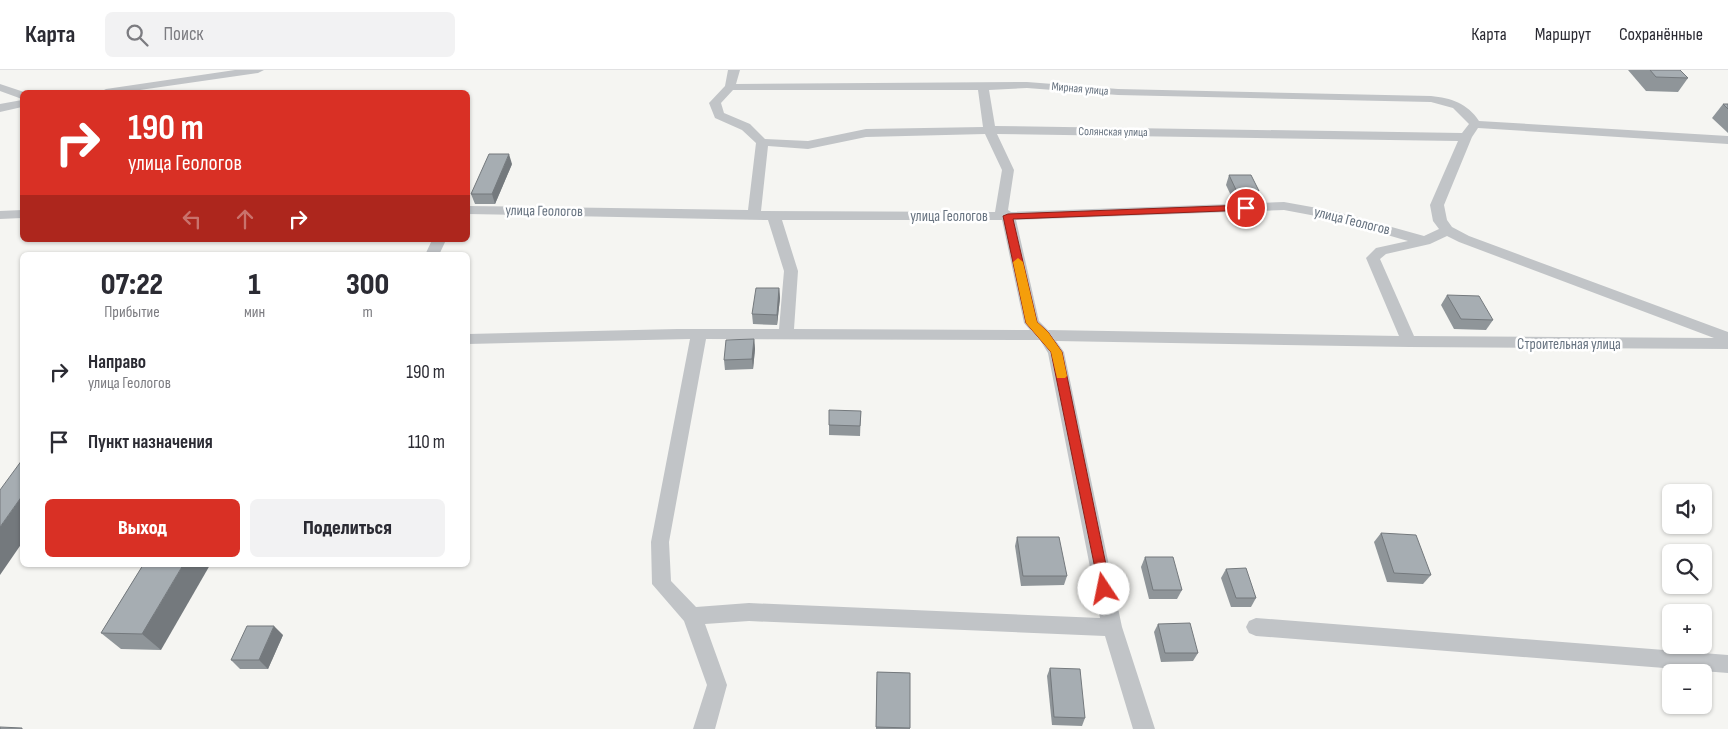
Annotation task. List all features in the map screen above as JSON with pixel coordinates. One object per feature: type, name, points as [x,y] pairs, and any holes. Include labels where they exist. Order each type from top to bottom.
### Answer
[{"type":"street","points":[[120,90],[258,70]]},
{"type":"street","points":[[734,70],[730,87],[715,103],[716,112],[724,118],[746,127],[762,142],[754,214]]},
{"type":"street","name":"Мирная улица","points":[[730,87],[983,87],[1027,84],[1118,92],[1431,99],[1449,101],[1462,108],[1468,112],[1475,124]]},
{"type":"street","points":[[0,87],[20,95]]},
{"type":"street","points":[[983,87],[989,130],[1008,170],[1001,211],[1008,216],[1032,323],[1044,335],[1056,352],[1112,627],[1144,729]]},
{"type":"street","points":[[0,108],[20,104]]},
{"type":"street","points":[[1728,140],[1475,124],[1466,137],[1437,205],[1440,221],[1447,230],[1464,239],[1728,338]]},
{"type":"street","name":"Солянская улица","points":[[762,142],[808,145],[866,133],[989,130],[1466,137]]},
{"type":"street","name":"улица Геологов","points":[[470,210],[754,214],[774,216],[1008,216],[1284,206],[1334,215],[1426,241]]},
{"type":"street","points":[[0,215],[20,214]]},
{"type":"street","points":[[774,216],[791,271],[786,334]]},
{"type":"street","points":[[470,339],[786,334],[1044,335],[1409,342],[1372,258],[1381,251],[1426,241],[1447,230]]},
{"type":"street","points":[[699,334],[660,542],[662,584],[692,616],[717,685],[704,729]]},
{"type":"street","name":"Строительная улица","points":[[1409,342],[1728,344]]},
{"type":"street","points":[[692,616],[749,612],[1112,627]]},
{"type":"street","points":[[1256,628],[1728,664]]},
{"type":"building","points":[[1650,70],[1680,70],[1688,78],[1656,77]]},
{"type":"building","points":[[489,154],[509,154],[492,194],[471,194]]},
{"type":"building","points":[[1229,175],[1251,175],[1259,191],[1237,192]]},
{"type":"building","points":[[756,288],[779,288],[777,315],[752,314]]},
{"type":"building","points":[[1447,295],[1479,296],[1493,320],[1461,319]]},
{"type":"building","points":[[754,339],[752,359],[724,360],[726,340]]},
{"type":"building","points":[[829,410],[861,411],[860,426],[829,425]]},
{"type":"building","points":[[20,463],[20,499],[0,527],[0,490]]},
{"type":"building","points":[[1381,533],[1416,535],[1431,575],[1394,573]]},
{"type":"building","points":[[1017,537],[1059,537],[1067,576],[1023,576]]},
{"type":"building","points":[[1145,557],[1173,557],[1182,590],[1153,590]]},
{"type":"building","points":[[142,567],[182,567],[142,634],[101,633]]},
{"type":"building","points":[[1246,568],[1256,598],[1236,598],[1226,569]]},
{"type":"building","points":[[1190,623],[1198,653],[1165,653],[1158,624]]},
{"type":"building","points":[[247,626],[274,626],[259,660],[231,660]]},
{"type":"building","points":[[1050,668],[1080,669],[1085,718],[1054,717]]},
{"type":"building","points":[[877,672],[910,673],[910,728],[876,727]]},
{"type":"building","points":[[0,727],[22,728],[22,729],[0,729]]},
{"type":"slow traffic","points":[[1018,262],[1032,323],[1044,335],[1056,352],[1061,376]]},
{"type":"route","points":[[1104,589],[1056,352],[1044,335],[1032,323],[1008,216],[1246,208]]}]
